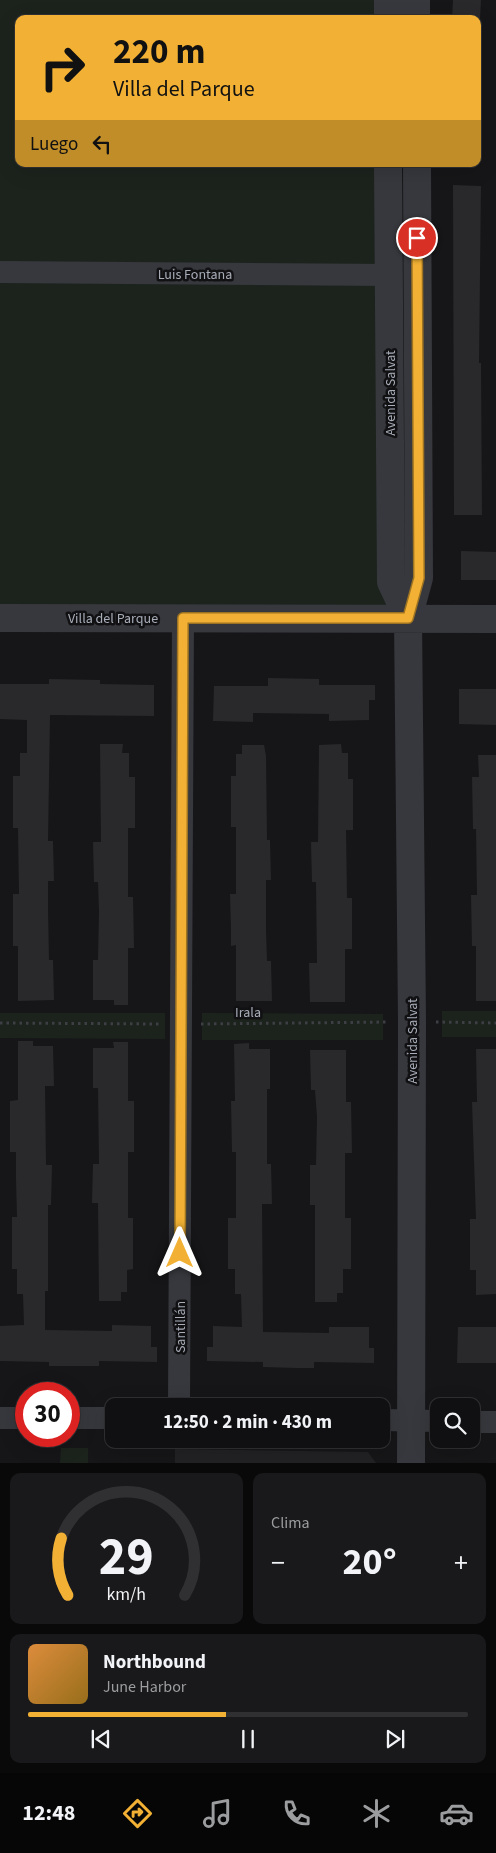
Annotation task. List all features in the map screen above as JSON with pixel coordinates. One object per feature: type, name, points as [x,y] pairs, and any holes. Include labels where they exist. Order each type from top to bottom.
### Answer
[{"type":"street","points":[[388,0],[388,15]]},
{"type":"street","points":[[416,0],[416,15]]},
{"type":"street","name":"Avenida Salvat","points":[[388,167],[391,582],[408,618]]},
{"type":"street","name":"Avenida Salvat","points":[[411,1463],[412,1022],[408,618],[419,578],[417,167]]},
{"type":"street","name":"Luis Fontana","points":[[0,272],[389,275]]},
{"type":"street","name":"Villa del Parque","points":[[0,618],[496,619]]},
{"type":"street","name":"Santillán","points":[[179,1398],[183,618]]},
{"type":"street","points":[[0,1418],[15,1418]]},
{"type":"street","points":[[80,1418],[105,1418]]},
{"type":"street","points":[[390,1420],[430,1421]]},
{"type":"street","points":[[480,1422],[496,1422]]},
{"type":"path","name":"Irala","points":[[0,1023],[496,1023]]},
{"type":"shaded area","points":[[0,0],[388,0],[388,15],[15,15],[15,167],[388,167],[391,582],[408,618],[0,618]]},
{"type":"shaded area","points":[[442,1011],[496,1011],[496,1037],[442,1037]]},
{"type":"shaded area","points":[[0,1013],[165,1013],[165,1039],[0,1038]]},
{"type":"shaded area","points":[[202,1013],[383,1014],[383,1040],[202,1040]]},
{"type":"shaded area","points":[[61,1448],[88,1448],[88,1463],[60,1463]]},
{"type":"shaded area","points":[[175,1449],[368,1452],[376,1463],[175,1463]]},
{"type":"building","points":[[453,0],[481,0],[480,15],[452,15]]},
{"type":"building","points":[[453,185],[481,186],[479,363],[481,363],[482,515],[454,515]]},
{"type":"building","points":[[461,551],[496,552],[496,580],[461,580]]},
{"type":"building","points":[[268,678],[319,679],[319,685],[375,685],[375,700],[369,700],[369,720],[329,721],[329,714],[253,713],[253,722],[213,721],[214,686],[268,686]]},
{"type":"building","points":[[49,679],[100,680],[100,684],[154,685],[154,716],[50,715],[48,841],[53,841],[54,881],[48,881],[48,909],[49,960],[53,960],[54,1000],[18,1001],[18,946],[13,946],[13,894],[19,894],[18,828],[13,828],[13,776],[20,776],[20,753],[27,753],[27,720],[0,719],[0,684],[49,684]]},
{"type":"building","points":[[459,689],[496,689],[496,725],[459,724]]},
{"type":"building","points":[[100,744],[123,744],[122,753],[129,753],[129,777],[135,777],[135,828],[128,828],[128,897],[133,897],[134,948],[128,948],[128,1005],[114,1005],[114,1000],[93,1000],[93,960],[98,960],[99,912],[98,882],[94,882],[93,842],[101,842]]},
{"type":"building","points":[[341,744],[342,753],[348,753],[348,779],[353,779],[353,830],[346,830],[347,898],[352,898],[352,949],[345,949],[345,1002],[310,1002],[309,963],[317,963],[316,882],[312,882],[311,842],[318,842],[319,745]]},
{"type":"building","points":[[242,745],[264,745],[266,756],[267,840],[270,840],[271,880],[266,880],[266,930],[267,961],[271,961],[272,1001],[236,1001],[236,945],[231,946],[230,894],[236,894],[236,827],[231,827],[231,776],[236,776],[236,754],[242,754]]},
{"type":"building","points":[[478,755],[496,755],[496,1001],[476,1001],[476,946],[472,946],[471,895],[477,895],[476,829],[473,829],[472,777],[479,777]]},
{"type":"building","points":[[18,1041],[33,1041],[33,1046],[53,1046],[54,1086],[45,1086],[46,1165],[52,1165],[51,1205],[48,1205],[48,1291],[45,1291],[45,1330],[112,1331],[112,1325],[151,1326],[151,1347],[157,1347],[157,1362],[99,1361],[99,1366],[49,1366],[49,1362],[0,1361],[0,1326],[24,1325],[23,1294],[17,1294],[17,1269],[12,1269],[12,1217],[17,1217],[16,1152],[10,1152],[10,1101],[18,1100]]},
{"type":"building","points":[[113,1042],[128,1042],[128,1101],[134,1101],[134,1152],[128,1152],[128,1218],[133,1218],[133,1269],[127,1270],[127,1292],[121,1292],[121,1301],[99,1301],[98,1203],[92,1203],[93,1164],[99,1164],[98,1088],[93,1088],[93,1048],[114,1048]]},
{"type":"building","points":[[249,1043],[249,1049],[270,1049],[270,1089],[267,1089],[267,1164],[271,1164],[272,1204],[262,1204],[263,1332],[329,1333],[329,1327],[369,1327],[369,1348],[374,1348],[374,1363],[314,1362],[314,1368],[297,1368],[263,1367],[263,1362],[207,1361],[207,1347],[213,1347],[213,1326],[242,1327],[241,1294],[235,1294],[235,1269],[228,1269],[228,1218],[236,1218],[236,1152],[232,1152],[231,1101],[235,1101],[234,1044]]},
{"type":"building","points":[[476,1049],[496,1049],[496,1294],[476,1295],[476,1270],[470,1270],[470,1219],[476,1219],[472,1102],[477,1102]]},
{"type":"building","points":[[310,1050],[346,1050],[346,1102],[351,1102],[352,1153],[345,1153],[345,1218],[351,1218],[351,1269],[343,1269],[343,1293],[337,1293],[337,1302],[315,1302],[315,1205],[310,1205],[310,1165],[316,1165],[317,1117],[315,1090],[311,1090]]},
{"type":"building","points":[[458,1327],[496,1327],[496,1363],[457,1363]]},
{"type":"route","points":[[180,1253],[183,618],[408,618],[419,578],[417,238]]}]
